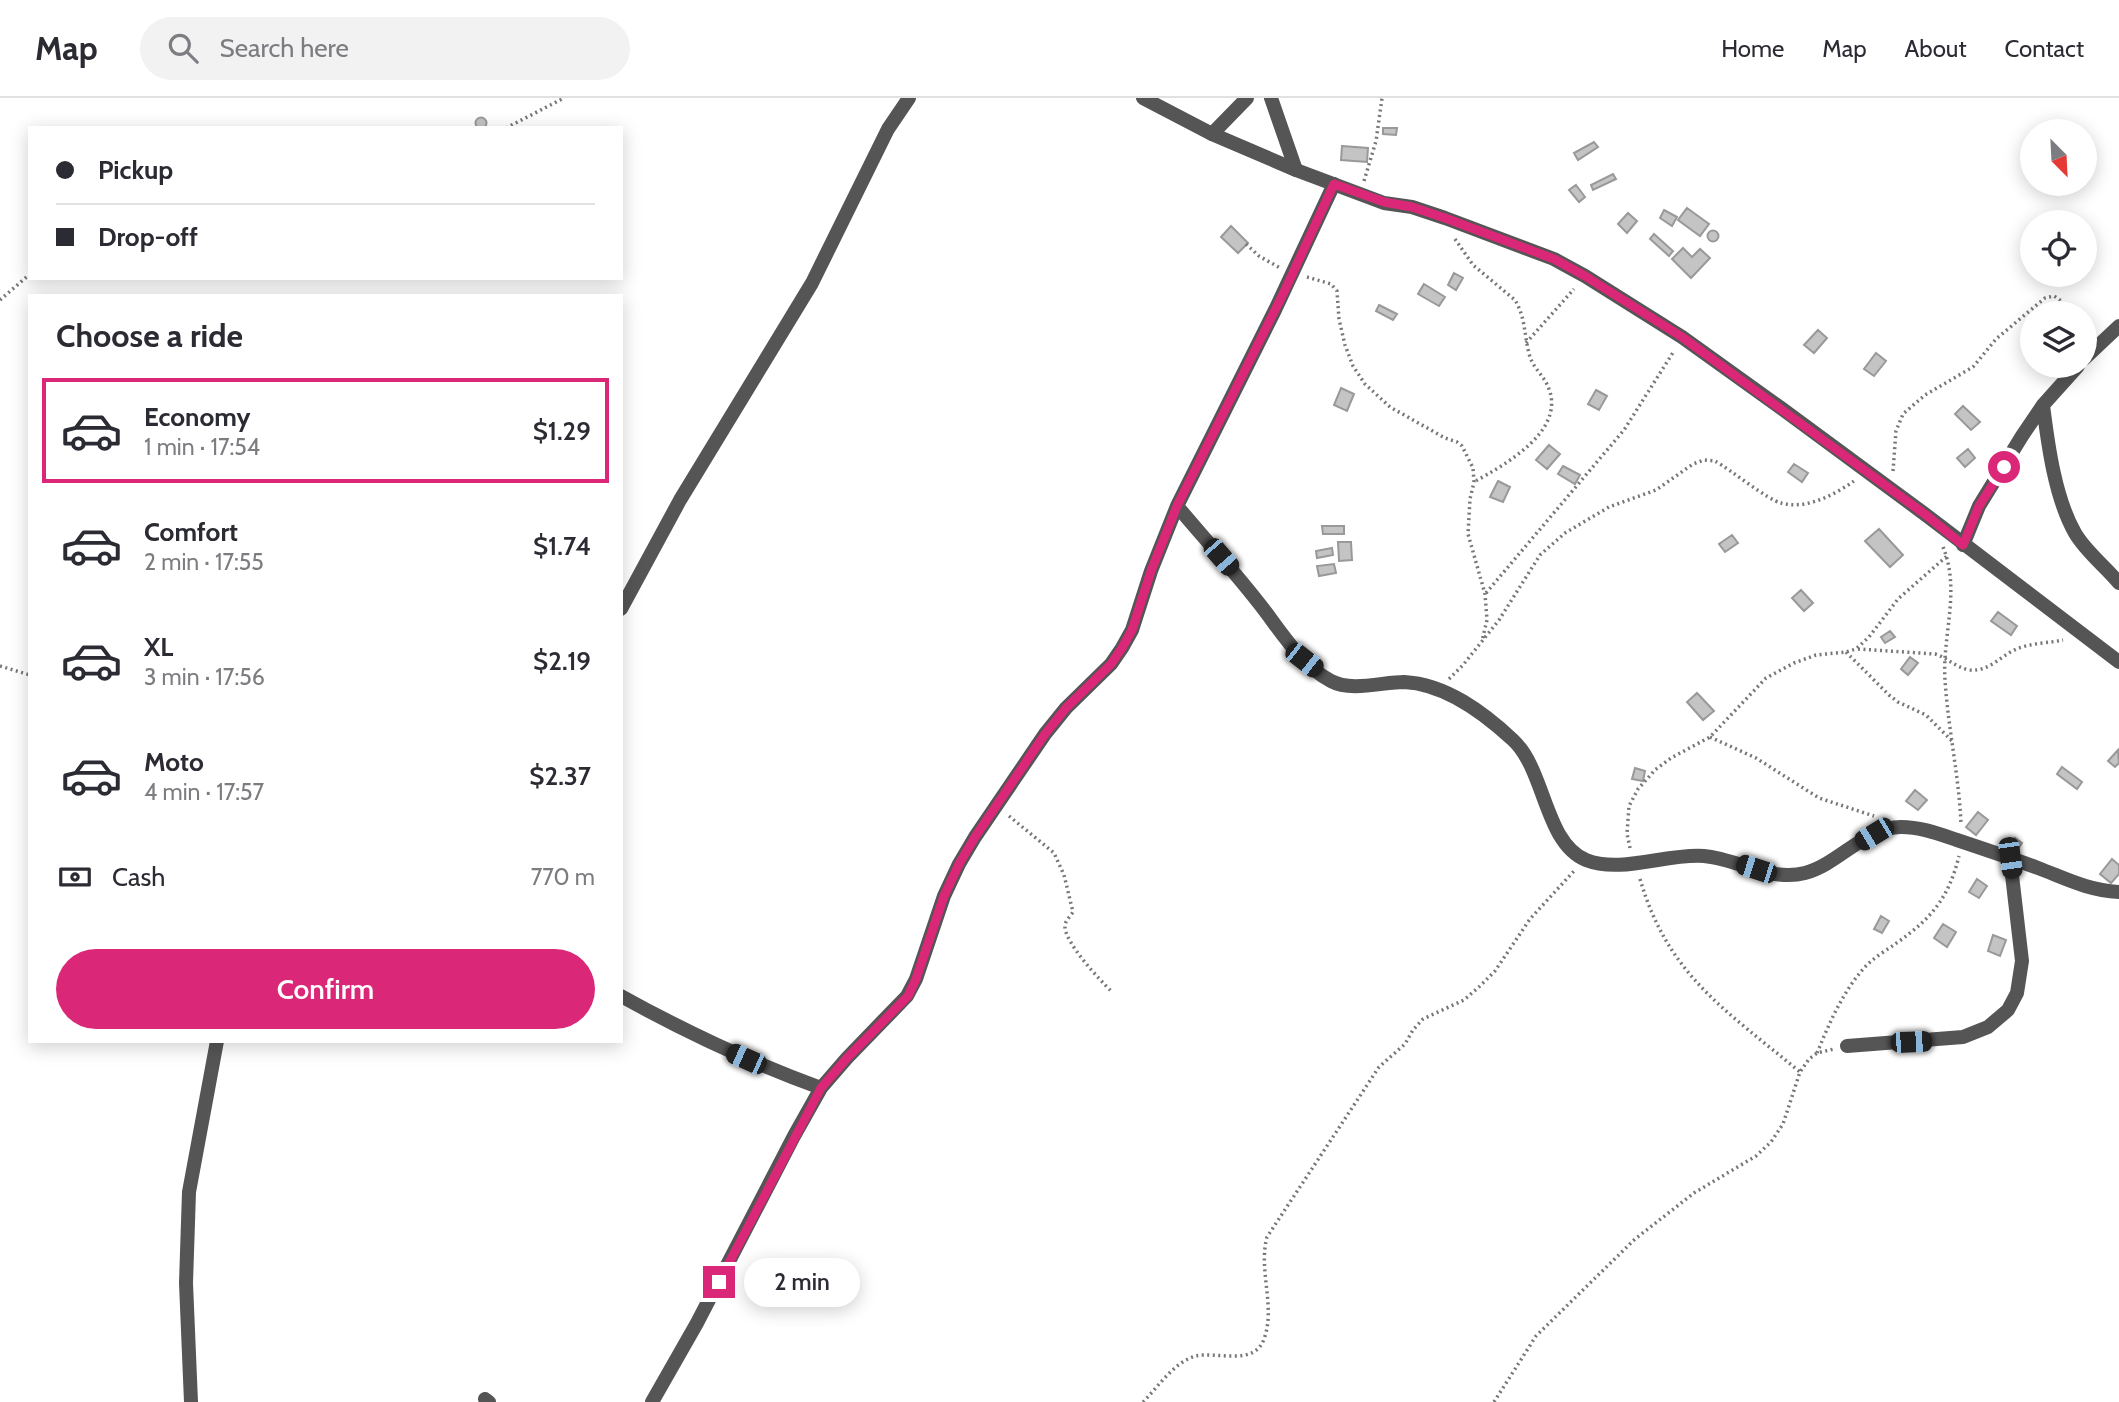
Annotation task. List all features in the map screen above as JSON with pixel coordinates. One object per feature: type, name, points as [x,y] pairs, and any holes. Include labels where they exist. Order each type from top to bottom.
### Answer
[{"type":"street","points":[[623,605],[680,500],[812,283],[888,129],[909,98]]},
{"type":"street","points":[[1143,98],[1212,134],[1296,170],[1384,202],[1412,207],[1445,218],[1554,259],[1585,276],[1682,337],[2119,662]]},
{"type":"street","points":[[1212,134],[1247,98]]},
{"type":"street","points":[[1271,98],[1296,170]]},
{"type":"street","points":[[652,1402],[697,1323],[821,1088],[908,996],[931,929],[964,855],[1045,734],[1066,708],[1111,664],[1122,648],[1132,630],[1151,571],[1177,506],[1293,274],[1334,184]]},
{"type":"street","points":[[2097,348],[2117,331]]},
{"type":"street","points":[[1963,545],[1979,506],[2043,405],[2067,378]]},
{"type":"street","points":[[2043,405],[2048,443],[2064,509],[2075,535],[2119,583]]},
{"type":"street","points":[[1177,506],[1304,660],[1332,682],[1360,686],[1405,682],[1438,689],[1460,699],[1515,742],[1538,779],[1556,829],[1568,848],[1586,860],[1611,864],[1701,856],[1720,858],[1772,874],[1805,873],[1824,865],[1874,834],[1898,827],[1923,829],[1962,841],[2080,886],[2119,892]]},
{"type":"street","points":[[1847,1046],[1963,1037],[1988,1027],[2008,1010],[2017,993],[2022,961],[2010,858]]},
{"type":"street","points":[[623,997],[723,1049],[821,1088]]},
{"type":"street","points":[[191,1402],[186,1283],[189,1192],[217,1043]]},
{"type":"path","points":[[510,126],[564,98]]},
{"type":"path","points":[[1360,194],[1376,141],[1382,98]]},
{"type":"path","points":[[1445,218],[1458,244],[1473,265],[1515,300],[1523,317],[1526,343],[1532,362],[1550,391],[1551,412],[1537,436],[1525,449],[1474,482]]},
{"type":"path","points":[[1245,244],[1269,262],[1293,274],[1331,284],[1337,291],[1339,319],[1345,345],[1353,366],[1365,384],[1390,407],[1462,446],[1473,468],[1468,534],[1485,594],[1487,620],[1481,643]]},
{"type":"path","points":[[0,300],[28,276]]},
{"type":"path","points":[[1526,343],[1585,276]]},
{"type":"path","points":[[2041,301],[2054,296],[2062,301]]},
{"type":"path","points":[[1892,491],[1896,431],[1903,414],[1925,395],[1973,367],[2020,318]]},
{"type":"path","points":[[1485,594],[1624,430],[1682,337]]},
{"type":"path","points":[[1438,689],[1463,665],[1499,620],[1540,555],[1564,533],[1609,507],[1656,490],[1693,464],[1704,460],[1715,461],[1779,503],[1794,505],[1820,500],[1867,472]]},
{"type":"path","points":[[1817,1053],[1838,1007],[1864,969],[1873,959],[1917,929],[1941,902],[1954,872],[1962,841],[1945,682],[1944,657],[1952,594],[1947,556],[1942,545]]},
{"type":"path","points":[[1856,649],[1870,637],[1898,598],[1947,556]]},
{"type":"path","points":[[1800,1072],[1730,1017],[1697,985],[1668,945],[1647,903],[1627,834],[1629,806],[1638,789],[1655,770],[1671,758],[1710,737],[1766,678],[1816,655],[1856,649],[1925,653],[1944,657],[1951,664],[1973,670],[1995,664],[2018,649],[2085,636]]},
{"type":"path","points":[[1846,652],[1889,695],[1926,715],[1953,742]]},
{"type":"path","points":[[0,666],[28,674]]},
{"type":"path","points":[[1710,737],[1756,758],[1819,798],[1869,814],[1898,827]]},
{"type":"path","points":[[997,805],[1054,853],[1060,862],[1073,912],[1065,922],[1065,930],[1090,967],[1111,991]]},
{"type":"path","points":[[1143,1402],[1181,1363],[1196,1356],[1237,1357],[1252,1352],[1264,1343],[1267,1327],[1265,1256],[1268,1237],[1378,1067],[1405,1044],[1423,1020],[1464,1000],[1480,986],[1495,971],[1530,919],[1586,860]]},
{"type":"path","points":[[1494,1402],[1536,1336],[1635,1239],[1694,1193],[1756,1156],[1771,1142],[1783,1124],[1800,1072],[1809,1059],[1817,1053],[1847,1046]]},
{"type":"building","points":[[477,119],[485,119],[486,126],[476,126]]},
{"type":"building","points":[[1383,128],[1397,128],[1396,135],[1383,134]]},
{"type":"building","points":[[1594,142],[1598,147],[1578,160],[1574,153]]},
{"type":"building","points":[[1342,146],[1368,148],[1367,162],[1341,160]]},
{"type":"building","points":[[1613,174],[1616,179],[1593,190],[1591,185]]},
{"type":"building","points":[[1576,185],[1585,197],[1579,202],[1569,190]]},
{"type":"building","points":[[1687,208],[1709,224],[1700,236],[1678,220]]},
{"type":"building","points":[[1664,210],[1677,217],[1672,226],[1660,218]]},
{"type":"building","points":[[1628,213],[1637,221],[1627,233],[1618,224]]},
{"type":"building","points":[[1231,226],[1248,243],[1238,253],[1221,237]]},
{"type":"building","points":[[1713,230],[1719,236],[1713,242],[1707,236]]},
{"type":"building","points":[[1654,234],[1673,251],[1669,256],[1650,239]]},
{"type":"building","points":[[1683,248],[1692,257],[1700,249],[1710,258],[1691,278],[1672,259]]},
{"type":"building","points":[[1454,273],[1463,278],[1456,290],[1448,285]]},
{"type":"building","points":[[1424,284],[1445,297],[1439,306],[1418,294]]},
{"type":"building","points":[[1379,305],[1397,314],[1393,320],[1376,311]]},
{"type":"building","points":[[1818,330],[1827,338],[1814,353],[1804,345]]},
{"type":"building","points":[[1876,353],[1886,361],[1874,376],[1864,369]]},
{"type":"building","points":[[1341,388],[1354,394],[1347,411],[1334,405]]},
{"type":"building","points":[[1596,390],[1607,396],[1599,410],[1588,404]]},
{"type":"building","points":[[1963,406],[1980,422],[1971,430],[1955,414]]},
{"type":"building","points":[[1549,445],[1560,454],[1547,469],[1536,460]]},
{"type":"building","points":[[1968,449],[1975,458],[1965,467],[1957,458]]},
{"type":"building","points":[[1794,464],[1808,473],[1802,482],[1788,472]]},
{"type":"building","points":[[1563,466],[1580,475],[1575,484],[1558,474]]},
{"type":"building","points":[[1498,481],[1510,487],[1503,502],[1490,497]]},
{"type":"building","points":[[1322,526],[1344,526],[1344,534],[1323,534]]},
{"type":"building","points":[[1879,529],[1903,555],[1890,567],[1865,541]]},
{"type":"building","points":[[1732,535],[1738,543],[1725,552],[1719,544]]},
{"type":"building","points":[[1338,542],[1351,542],[1352,560],[1339,561]]},
{"type":"building","points":[[1332,548],[1333,555],[1317,558],[1316,551]]},
{"type":"building","points":[[1334,564],[1336,573],[1319,576],[1317,566]]},
{"type":"building","points":[[1801,590],[1813,603],[1804,611],[1792,598]]},
{"type":"building","points":[[1998,612],[2017,626],[2011,635],[1991,621]]},
{"type":"building","points":[[1890,631],[1895,637],[1885,643],[1881,637]]},
{"type":"building","points":[[1910,657],[1918,663],[1908,675],[1901,669]]},
{"type":"building","points":[[1697,693],[1714,711],[1703,720],[1687,702]]},
{"type":"building","points":[[2118,750],[2119,763],[2115,767],[2108,761]]},
{"type":"building","points":[[2062,767],[2082,782],[2077,789],[2057,774]]},
{"type":"building","points":[[1635,768],[1645,771],[1643,781],[1632,779]]},
{"type":"building","points":[[1915,790],[1927,800],[1918,810],[1906,801]]},
{"type":"building","points":[[1978,812],[1988,820],[1976,835],[1966,827]]},
{"type":"building","points":[[2015,838],[2022,843],[2014,855],[2007,850]]},
{"type":"building","points":[[2112,859],[2119,865],[2119,874],[2111,883],[2100,874]]},
{"type":"building","points":[[1977,879],[1987,886],[1979,898],[1969,892]]},
{"type":"building","points":[[1881,916],[1889,921],[1882,933],[1874,929]]},
{"type":"building","points":[[1943,924],[1956,932],[1947,947],[1934,938]]},
{"type":"building","points":[[1993,935],[2006,940],[2000,956],[1988,951]]},
{"type":"route","points":[[719,1282],[821,1088],[908,996],[944,896],[975,837],[1045,734],[1066,708],[1111,664],[1122,648],[1132,630],[1151,571],[1177,506],[1309,241],[1334,184],[1384,202],[1412,207],[1445,218],[1554,259],[1585,276],[1682,337],[1963,545],[1979,506],[2004,467]]}]
